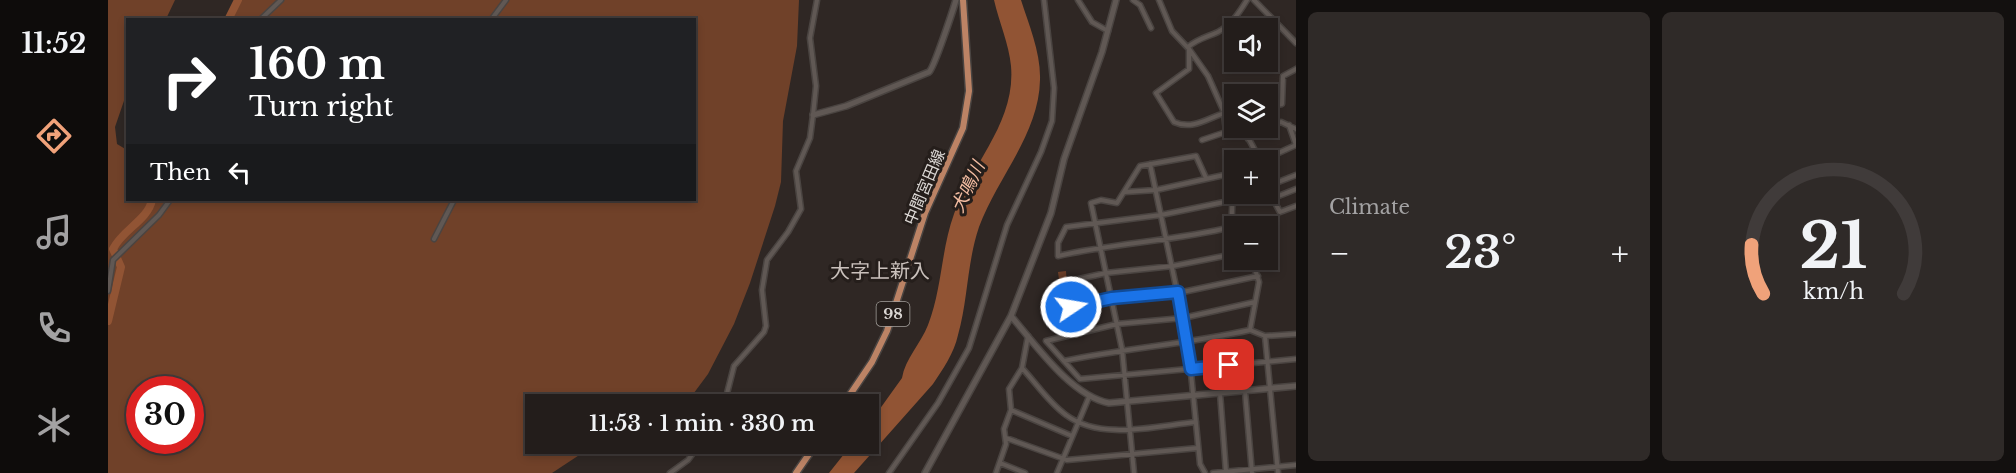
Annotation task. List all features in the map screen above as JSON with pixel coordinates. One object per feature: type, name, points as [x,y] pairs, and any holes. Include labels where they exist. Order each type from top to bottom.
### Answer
[{"type":"main road","name":"中間宮田線","points":[[850,394],[872,362],[887,331],[925,213],[963,128],[969,91],[963,0]]},
{"type":"main road","points":[[796,473],[809,454]]},
{"type":"street","points":[[262,18],[281,0]]},
{"type":"street","points":[[492,18],[506,0]]},
{"type":"street","points":[[727,394],[734,366],[764,332],[766,326],[762,295],[768,260],[800,213],[796,171],[810,138],[813,115],[816,86],[810,38],[817,0]]},
{"type":"street","points":[[813,115],[846,106],[934,68],[938,47],[956,0]]},
{"type":"street","points":[[889,473],[938,403],[969,348],[1006,225],[1041,152],[1052,122],[1054,88],[1044,0]]},
{"type":"street","points":[[1078,0],[1092,22],[1108,31]]},
{"type":"street","points":[[924,473],[1011,316],[1051,213],[1064,159],[1108,31],[1116,0]]},
{"type":"street","points":[[1133,0],[1140,5],[1150,28]]},
{"type":"street","points":[[1159,0],[1172,31],[1188,48],[1208,76],[1224,112],[1195,125],[1178,124],[1156,93],[1190,69],[1188,48]]},
{"type":"street","points":[[1188,48],[1196,40],[1220,31],[1230,23],[1247,0]]},
{"type":"street","points":[[1254,0],[1296,44]]},
{"type":"street","points":[[1278,105],[1282,104],[1283,76],[1295,70]]},
{"type":"street","points":[[1278,123],[1281,122],[1296,129]]},
{"type":"street","points":[[1278,153],[1296,145],[1289,125]]},
{"type":"street","points":[[1202,140],[1224,133]]},
{"type":"street","points":[[1248,139],[1255,150]]},
{"type":"street","points":[[1134,473],[1122,349],[1091,203],[1101,201],[1117,203],[1137,168],[1150,164],[1196,156],[1206,178]]},
{"type":"street","points":[[1150,164],[1188,343],[1200,464],[1205,473]]},
{"type":"street","points":[[1125,192],[1156,189],[1224,174]]},
{"type":"street","points":[[1278,185],[1296,175]]},
{"type":"street","points":[[1278,196],[1296,189]]},
{"type":"street","points":[[108,291],[113,260],[159,216],[169,201]]},
{"type":"street","points":[[434,239],[453,201]]},
{"type":"street","points":[[1224,202],[1161,215],[1066,226],[1058,243],[1058,256],[1101,246],[1167,241],[1224,229]]},
{"type":"street","points":[[1274,204],[1280,212],[1296,206]]},
{"type":"street","points":[[1224,256],[1173,266],[1106,273],[1070,281],[1071,307],[1112,298],[1178,292],[1258,276]]},
{"type":"street","points":[[1250,330],[1258,276],[1256,270]]},
{"type":"street","points":[[1255,302],[1183,318],[1117,324],[1046,340],[1080,379],[1296,359]]},
{"type":"street","points":[[1011,316],[1089,397],[1109,403],[1296,386]]},
{"type":"street","points":[[1064,361],[1122,349],[1188,343],[1250,330],[1265,336],[1296,334]]},
{"type":"street","points":[[996,473],[1006,438],[1004,429],[1011,410],[1009,388],[1022,368],[1028,335]]},
{"type":"street","points":[[1265,336],[1278,473]]},
{"type":"street","points":[[1022,368],[1063,413],[1094,428],[1130,428],[1196,422]]},
{"type":"street","points":[[1245,390],[1252,471]]},
{"type":"street","points":[[1220,392],[1226,472]]},
{"type":"street","points":[[1057,473],[1089,397]]},
{"type":"street","points":[[1011,410],[1072,436]]},
{"type":"street","points":[[1006,438],[1063,459],[1198,448]]},
{"type":"street","points":[[670,473],[692,454]]},
{"type":"street","points":[[1000,463],[1025,473]]},
{"type":"street","points":[[1214,473],[1296,465]]},
{"type":"shaded area","points":[[108,0],[175,0],[166,18],[126,18],[126,95],[115,127],[117,144],[126,149],[126,201],[696,201],[696,18],[226,18],[238,0],[799,0],[797,46],[783,121],[781,182],[750,283],[734,324],[708,374],[693,394],[525,394],[525,454],[581,454],[552,473],[108,473]]},
{"type":"shaded area","points":[[1066,271],[1069,320],[1049,323],[1060,288],[1058,272]]},
{"type":"water","name":"犬鳴川","points":[[994,0],[1021,0],[1039,60],[1038,100],[1025,137],[979,227],[954,348],[933,384],[879,445],[879,410],[902,378],[906,364],[928,325],[954,214],[1000,125],[1007,106],[1011,87],[1008,50]]},
{"type":"water","points":[[844,454],[871,454],[854,473],[829,473]]},
{"type":"waterway","points":[[229,18],[238,0]]},
{"type":"waterway","points":[[108,321],[121,267],[113,249],[122,236],[150,207],[152,201]]},
{"type":"district","name":"大字上新入","points":[[880,271]]},
{"type":"route","points":[[1071,307],[1112,298],[1178,292],[1191,369],[1229,365]]}]
